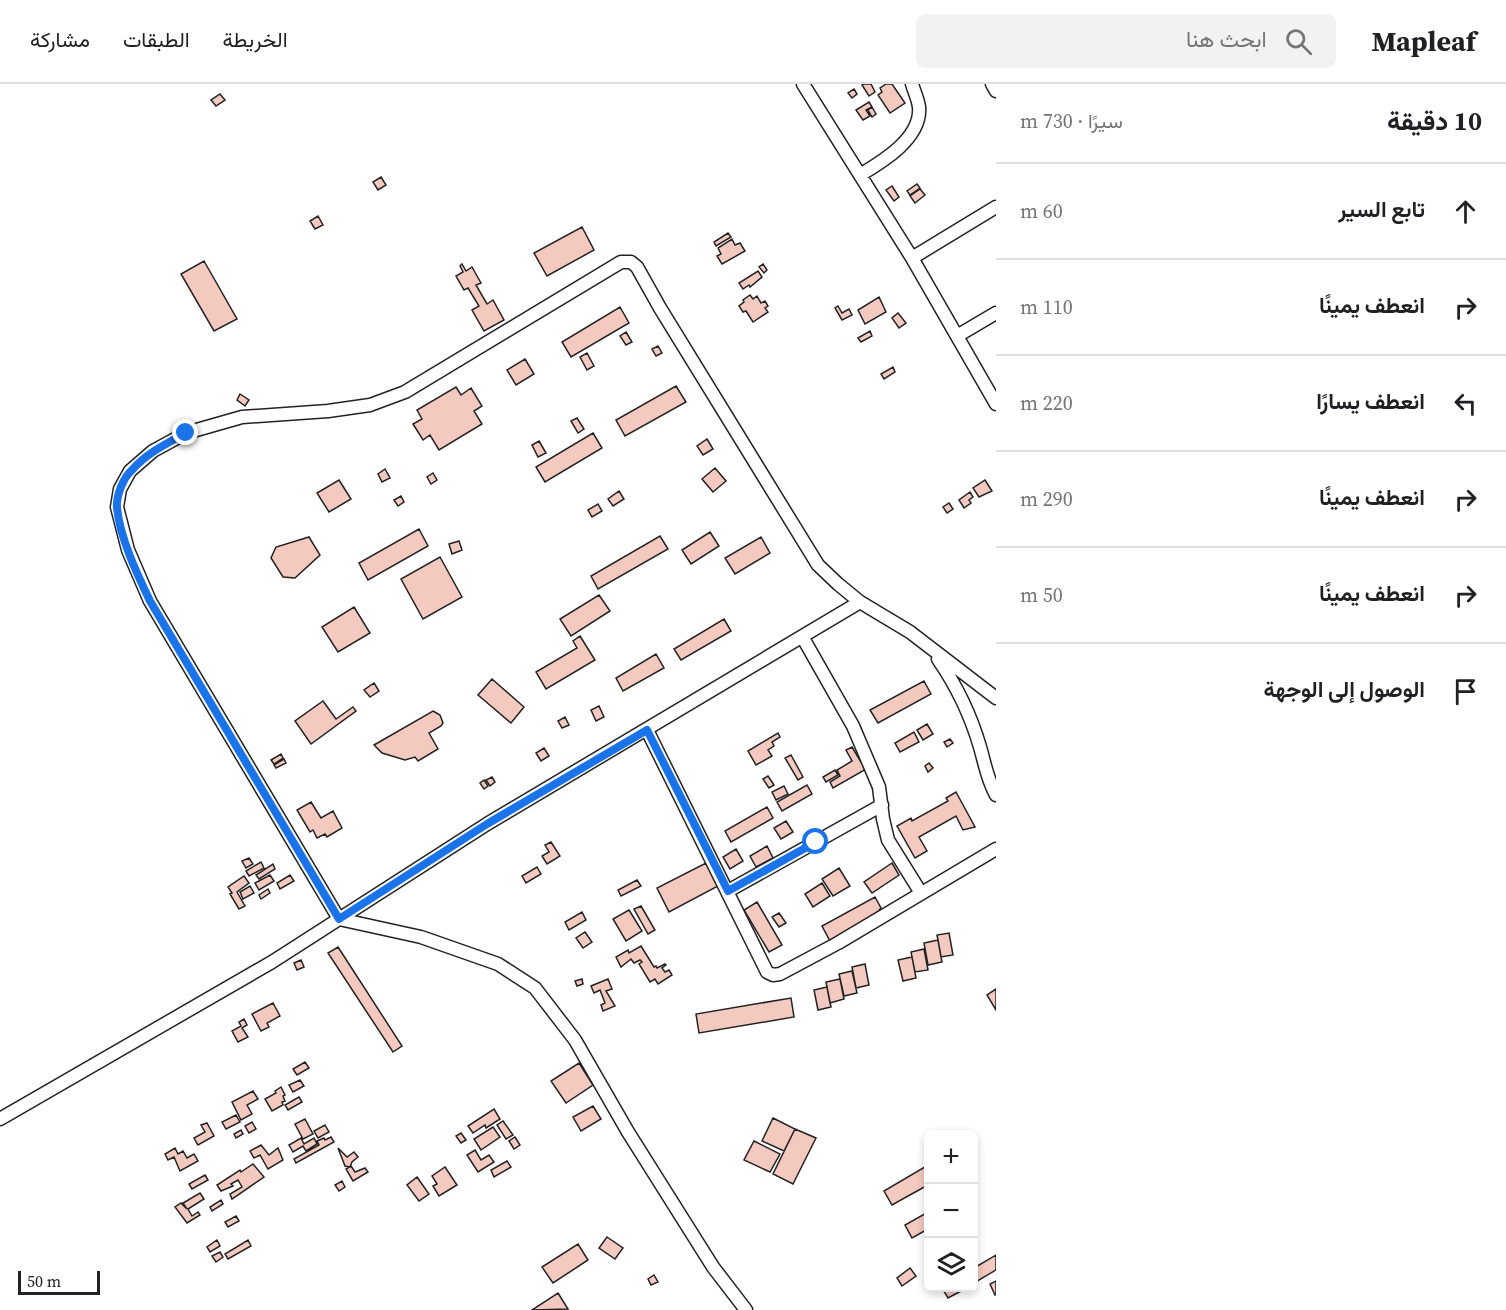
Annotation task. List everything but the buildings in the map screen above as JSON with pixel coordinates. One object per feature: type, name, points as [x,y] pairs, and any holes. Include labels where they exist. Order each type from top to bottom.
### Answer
[{"type":"street","points":[[803,84],[912,258],[996,404]]},
{"type":"street","points":[[860,175],[899,150],[914,126],[919,108],[912,84]]},
{"type":"street","points":[[992,84],[996,91]]},
{"type":"street","points":[[912,258],[996,207]]},
{"type":"street","points":[[746,1310],[713,1268],[628,1132],[575,1040],[535,988],[498,964],[421,938],[339,919],[150,601],[128,550],[117,507],[120,489],[130,471],[153,451],[186,433],[242,417],[328,411],[370,405],[405,392],[621,262],[631,262],[637,267],[818,565],[860,602],[910,632],[996,698]]},
{"type":"street","points":[[957,336],[996,313]]},
{"type":"street","points":[[0,1119],[272,962],[487,824],[860,602]]},
{"type":"street","points":[[803,638],[853,726],[879,787],[888,840],[921,893]]},
{"type":"street","points":[[932,649],[954,685],[971,722],[988,781],[996,795]]},
{"type":"street","points":[[647,730],[767,972],[773,975],[780,974],[838,943],[996,849]]},
{"type":"street","points":[[728,891],[882,805]]},
{"type":"route","points":[[186,433],[153,451],[130,471],[120,489],[117,507],[128,550],[150,601],[339,919],[487,824],[647,730],[728,891],[816,842]]}]
